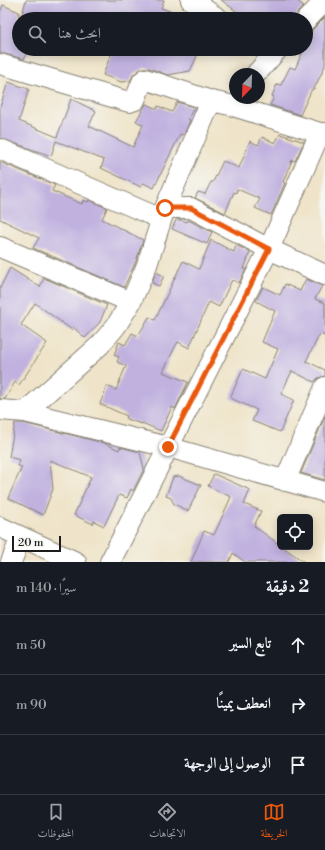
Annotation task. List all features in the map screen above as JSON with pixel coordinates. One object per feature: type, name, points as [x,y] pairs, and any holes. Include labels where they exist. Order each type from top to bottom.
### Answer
[{"type":"street","points":[[191,0],[209,12]]},
{"type":"street","points":[[313,13],[325,1]]},
{"type":"street","points":[[260,68],[268,56]]},
{"type":"street","points":[[0,64],[129,102],[135,100],[142,82],[146,79],[226,101],[323,133],[269,249],[110,562]]},
{"type":"street","points":[[25,412],[100,345],[116,326],[130,302],[147,265],[163,214],[226,101]]},
{"type":"street","points":[[0,149],[163,214],[191,208],[269,249],[325,275]]},
{"type":"street","points":[[0,247],[130,302]]},
{"type":"street","points":[[285,480],[325,388]]},
{"type":"street","points":[[0,410],[25,412],[168,447],[325,492]]},
{"type":"street","points":[[0,527],[76,562]]},
{"type":"street","points":[[11,562],[21,537]]},
{"type":"building","points":[[26,0],[164,0],[161,8],[173,12],[23,12]]},
{"type":"building","points":[[221,0],[296,0],[304,6],[298,12],[237,12]]},
{"type":"building","points":[[3,5],[19,12],[12,12],[12,56],[0,53],[0,13]]},
{"type":"building","points":[[325,17],[325,66],[300,115],[270,105],[274,97],[272,96],[277,84],[281,85],[290,67],[295,69],[301,56],[313,56],[313,29]]},
{"type":"building","points":[[12,56],[26,56],[24,59]]},
{"type":"building","points":[[110,56],[197,56],[190,71],[168,75],[149,68],[143,68],[134,74],[130,81],[121,82],[103,75]]},
{"type":"building","points":[[8,82],[29,89],[19,121],[57,137],[71,99],[96,111],[89,126],[133,147],[143,125],[136,121],[146,104],[157,109],[158,106],[172,112],[177,102],[194,107],[188,119],[190,120],[184,135],[180,134],[154,188],[143,183],[141,187],[101,168],[104,160],[56,141],[51,156],[0,138],[0,107]]},
{"type":"building","points":[[280,134],[304,142],[295,161],[292,160],[283,182],[285,183],[271,215],[255,208],[260,199],[237,189],[236,193],[234,192],[225,213],[195,198],[198,192],[205,194],[211,182],[213,182],[223,161],[239,168],[250,141],[258,145],[262,137],[275,143]]},
{"type":"building","points":[[0,162],[55,185],[52,191],[82,204],[83,200],[88,202],[89,200],[107,208],[102,219],[143,240],[136,261],[124,287],[33,248],[39,238],[0,219]]},
{"type":"building","points":[[176,220],[187,222],[188,220],[212,232],[207,244],[172,229]]},
{"type":"building","points":[[211,240],[234,252],[236,245],[250,252],[244,269],[246,269],[239,283],[232,280],[219,307],[209,302],[189,348],[178,342],[175,347],[163,372],[188,382],[175,409],[172,407],[161,431],[142,423],[126,419],[127,416],[100,404],[107,386],[116,390],[126,366],[117,362],[119,357],[114,355],[119,342],[125,345],[132,333],[138,336],[149,317],[155,320],[183,261],[199,269]]},
{"type":"building","points":[[10,268],[40,287],[44,278],[107,305],[100,322],[85,338],[73,327],[72,330],[35,303],[21,325],[47,343],[19,385],[15,382],[5,399],[0,399],[0,288]]},
{"type":"building","points":[[156,272],[164,276],[159,286],[152,283]]},
{"type":"building","points":[[306,279],[322,286],[315,299],[325,303],[325,336],[320,334],[306,361],[325,370],[325,376],[318,378],[314,382],[292,371],[281,394],[294,400],[280,432],[252,421],[257,410],[230,398],[243,369],[265,379],[278,349],[262,342],[275,311],[256,301],[263,287],[280,295],[285,284],[300,291]]},
{"type":"building","points":[[325,416],[325,480],[301,473]]},
{"type":"building","points":[[15,423],[23,423],[104,443],[119,450],[120,447],[140,452],[144,469],[133,491],[131,489],[127,498],[119,495],[104,526],[94,521],[93,524],[74,515],[91,477],[50,460],[53,489],[43,515],[8,498],[22,467],[18,466],[20,460],[9,457]]},
{"type":"building","points":[[214,474],[250,490],[244,504],[261,511],[254,526],[277,543],[277,550],[287,550],[304,562],[245,562],[233,553],[229,562],[191,562],[204,531],[214,535],[231,497],[208,486]]},
{"type":"building","points":[[179,476],[201,485],[188,511],[174,504],[171,498],[166,496],[173,477]]},
{"type":"route","points":[[165,208],[191,208],[269,249],[168,447]]}]
